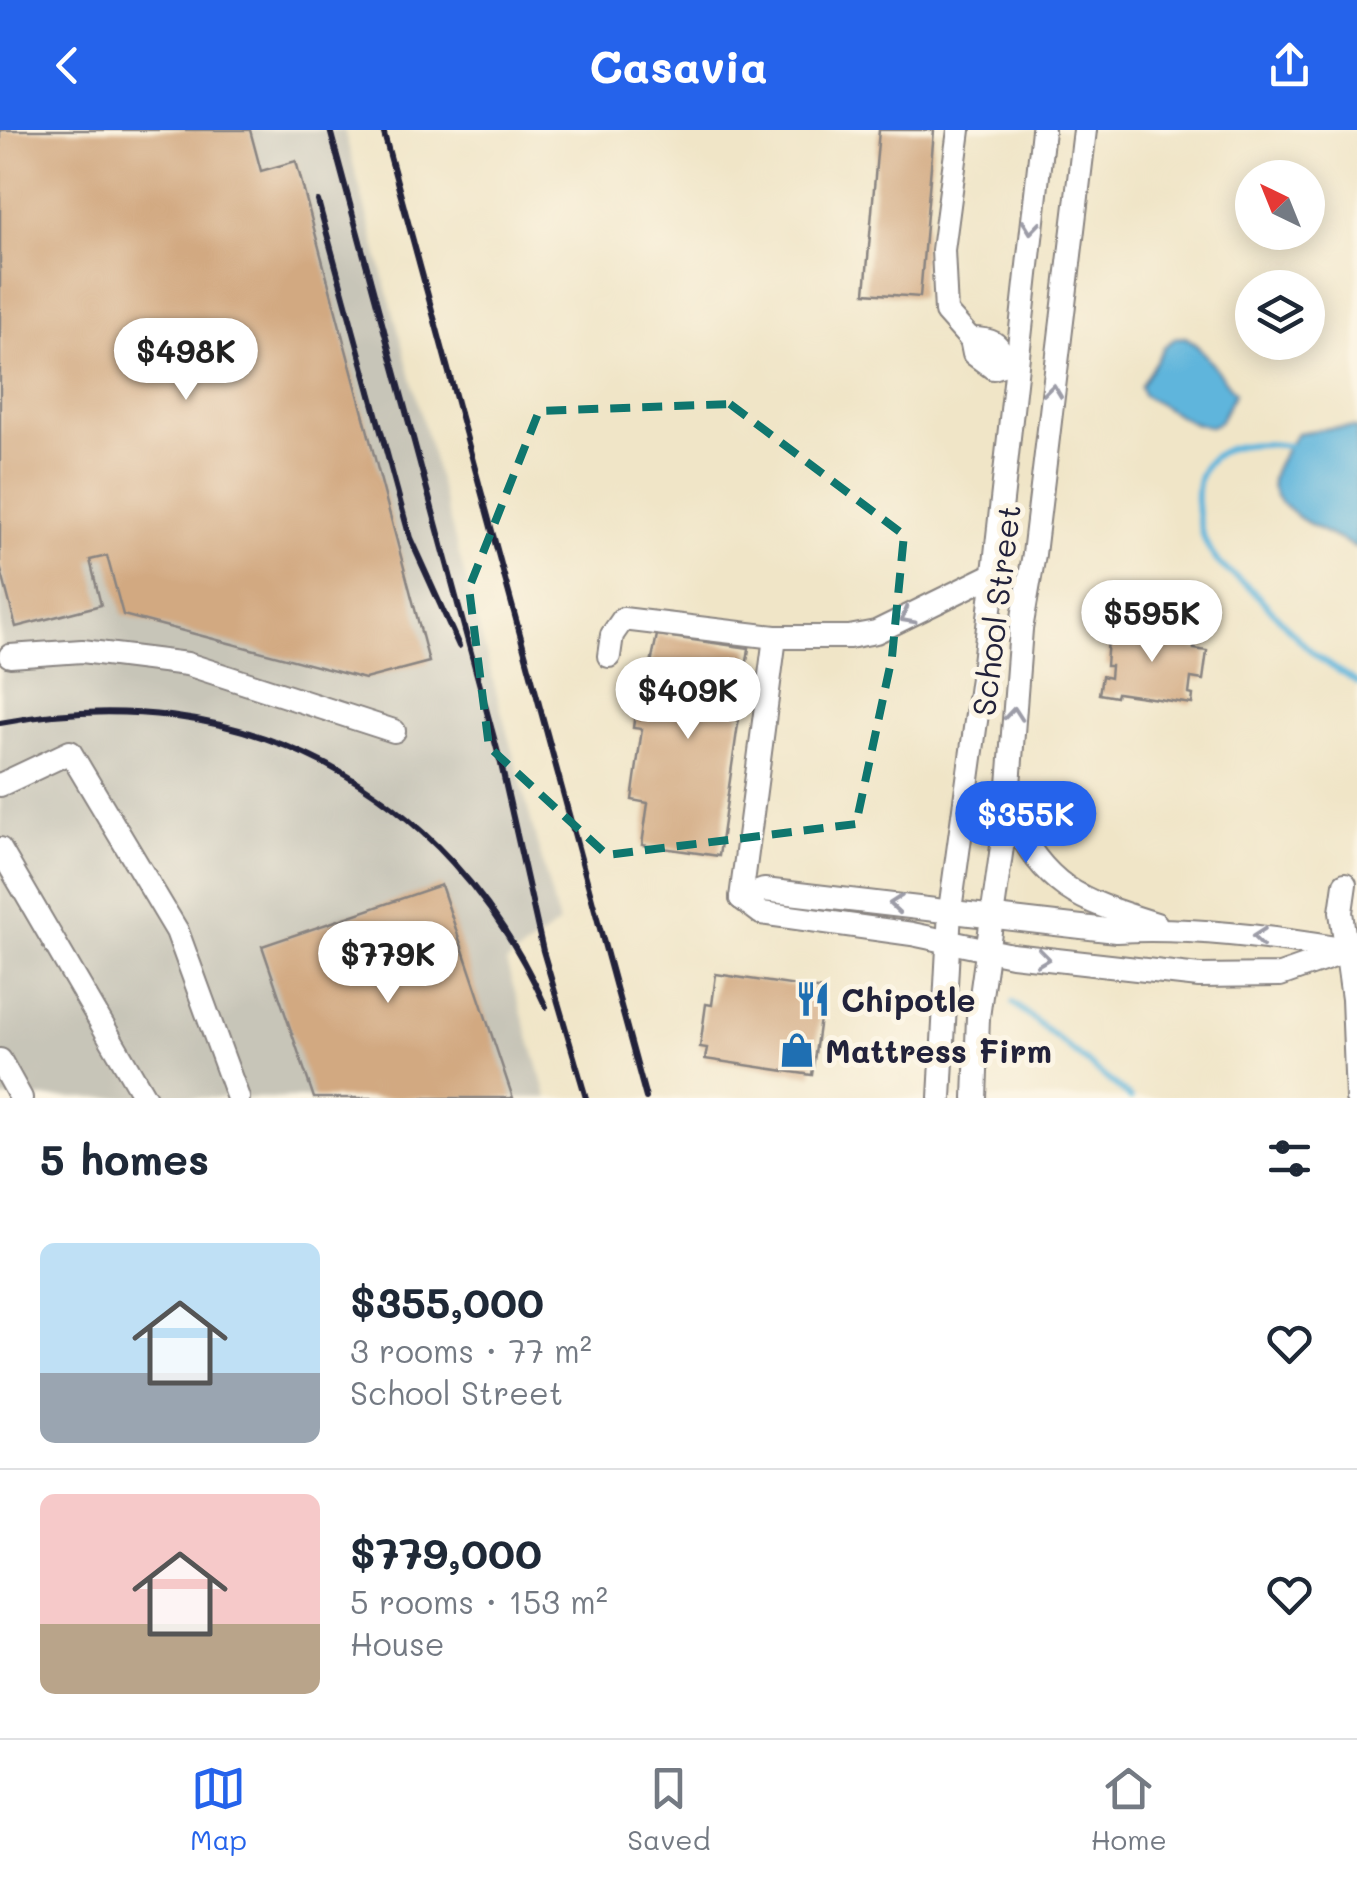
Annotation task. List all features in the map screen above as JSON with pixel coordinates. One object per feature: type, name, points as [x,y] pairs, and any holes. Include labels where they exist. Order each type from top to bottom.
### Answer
[{"type":"street","points":[[958,130],[943,250],[946,312],[972,341],[988,339],[1002,348],[1012,365]]},
{"type":"street","name":"School Street","points":[[940,1098],[950,910],[994,574],[1012,365],[1042,130]]},
{"type":"street","name":"School Street","points":[[975,1098],[978,1017],[1007,811],[1021,630],[1034,554],[1084,130]]},
{"type":"street","points":[[609,656],[612,635],[623,619],[775,637],[849,636],[876,632],[905,620],[956,590],[994,574]]},
{"type":"street","points":[[741,898],[775,637]]},
{"type":"street","points":[[3,651],[82,651],[187,664],[394,731]]},
{"type":"street","points":[[0,786],[70,752],[177,931],[238,1098]]},
{"type":"street","points":[[1007,811],[1041,866],[1060,886],[1104,909],[1170,928]]},
{"type":"street","points":[[0,849],[146,1098]]},
{"type":"street","points":[[1345,884],[1341,912],[1352,949],[1356,1098]]},
{"type":"street","points":[[741,898],[764,890],[1116,931],[1170,928],[1352,949]]},
{"type":"street","points":[[741,898],[761,913],[986,950],[1154,971],[1241,977],[1280,975],[1352,949]]},
{"type":"street","points":[[0,1060],[21,1098]]},
{"type":"highlighted area","points":[[730,404],[904,535],[892,657],[856,824],[607,855],[489,747],[469,588],[539,411]]},
{"type":"shaded area","points":[[0,130],[344,130],[559,924],[506,963],[548,1098],[0,1098]]},
{"type":"water","points":[[1185,337],[1235,393],[1219,422],[1210,427],[1193,423],[1143,395],[1140,387],[1165,346]]},
{"type":"water","points":[[1357,428],[1357,548],[1288,510],[1272,487],[1280,459],[1297,433]]},
{"type":"building","points":[[0,130],[250,130],[261,171],[296,161],[429,662],[365,679],[123,615],[107,556],[90,560],[101,605],[16,627],[0,566]]},
{"type":"building","points":[[879,130],[934,130],[920,297],[865,293]]},
{"type":"building","points":[[1109,625],[1195,638],[1194,649],[1207,651],[1203,680],[1191,678],[1192,704],[1099,694],[1102,676],[1110,678],[1111,666],[1106,666]]},
{"type":"building","points":[[657,635],[749,648],[719,856],[642,845],[648,803],[632,800],[642,729],[633,728],[638,691],[645,692]]},
{"type":"building","points":[[441,885],[513,1098],[314,1098],[262,946]]},
{"type":"building","points":[[716,974],[824,990],[812,1075],[705,1059],[707,1048],[700,1047],[706,1004],[712,1005]]},
{"type":"waterway","points":[[1289,446],[1239,446],[1212,458],[1198,484],[1202,534],[1221,565],[1253,591],[1318,657],[1357,683]]},
{"type":"waterway","points":[[1013,1003],[1131,1098]]},
{"type":"railway","points":[[330,130],[501,764],[543,951],[586,1098]]},
{"type":"railway","points":[[383,130],[646,1098]]},
{"type":"railway","points":[[318,201],[410,538],[459,646]]},
{"type":"railway","points":[[0,723],[88,713],[172,716],[252,734],[326,764],[393,807],[453,862],[504,929],[546,1007]]},
{"type":"place","name":"Chipotle","points":[[813,999]]},
{"type":"place","name":"Mattress Firm","points":[[797,1050]]}]
